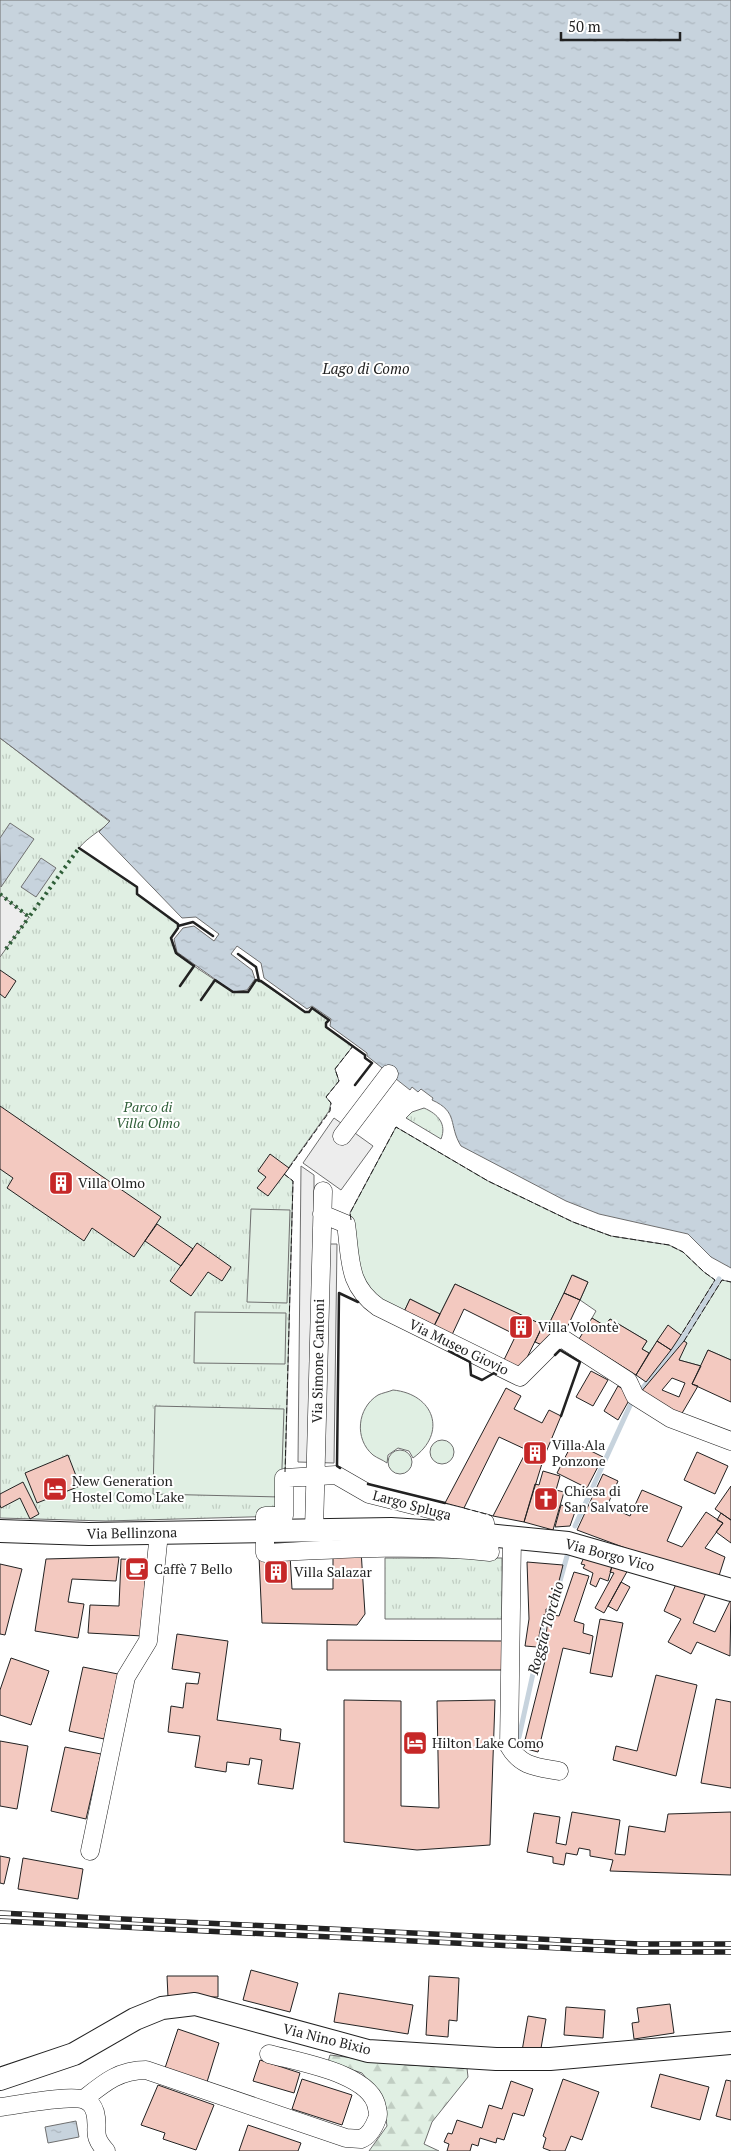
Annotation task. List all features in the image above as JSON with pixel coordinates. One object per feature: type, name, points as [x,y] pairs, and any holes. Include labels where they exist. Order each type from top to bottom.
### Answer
[{"type":"main road","name":"Largo Spluga","points":[[264,1532],[391,1529],[487,1535]]},
{"type":"main road","name":"Via Bellinzona","points":[[0,1531],[89,1534],[264,1532]]},
{"type":"main road","name":"Via Borgo Vico","points":[[487,1535],[568,1543],[731,1590]]},
{"type":"main road","name":"Via Nino Bixio","points":[[0,2079],[74,2054],[135,2019],[162,2008],[195,2004],[368,2051],[496,2059],[550,2059],[731,2043]]},
{"type":"street","points":[[342,1136],[389,1074]]},
{"type":"street","name":"Via Simone Cantoni","points":[[314,1530],[323,1191]]},
{"type":"street","name":"Via Museo Giovio","points":[[322,1214],[346,1224],[356,1285],[362,1294],[378,1307],[520,1377],[560,1337],[628,1381],[635,1396],[670,1418],[731,1441]]},
{"type":"street","name":"Largo Spluga","points":[[264,1532],[265,1516],[284,1516],[284,1478],[336,1475],[369,1494],[485,1524],[487,1535]]},
{"type":"street","points":[[264,1532],[265,1553],[359,1548],[447,1547],[490,1552],[487,1535]]},
{"type":"street","points":[[90,1851],[126,1677],[148,1641],[159,1533]]},
{"type":"street","points":[[512,1538],[509,1746],[515,1757],[525,1764],[559,1771]]},
{"type":"street","points":[[84,2099],[111,2078],[136,2070],[146,2070],[346,2138],[361,2139],[372,2130],[379,2116],[376,2102],[367,2089],[358,2082],[344,2076],[269,2054]]},
{"type":"street","points":[[0,2107],[68,2099],[84,2099],[92,2104],[95,2114],[97,2147]]},
{"type":"green space","name":"Parco di Villa Olmo","points":[[0,738],[110,822],[79,848],[137,887],[137,894],[178,924],[178,928],[171,938],[176,954],[233,992],[248,992],[256,980],[305,1012],[309,1012],[312,1008],[329,1020],[326,1023],[326,1027],[353,1046],[335,1069],[339,1081],[326,1097],[331,1103],[329,1111],[284,1174],[293,1181],[284,1516],[106,1521],[0,1518]]},
{"type":"green space","points":[[424,1108],[440,1120],[443,1129],[441,1139],[406,1118],[412,1112]]},
{"type":"green space","points":[[396,1127],[488,1181],[573,1222],[611,1236],[669,1245],[683,1252],[715,1280],[681,1335],[668,1326],[649,1353],[642,1349],[647,1341],[610,1319],[605,1326],[592,1318],[596,1311],[580,1300],[588,1282],[573,1275],[547,1328],[455,1284],[440,1314],[410,1299],[403,1314],[380,1302],[358,1277],[350,1213]]},
{"type":"green space","points":[[251,1209],[290,1210],[287,1303],[247,1302]]},
{"type":"green space","points":[[722,1280],[731,1282],[731,1360],[708,1350],[701,1366],[679,1360],[684,1341]]},
{"type":"green space","points":[[195,1312],[286,1313],[285,1364],[194,1363]]},
{"type":"green space","points":[[393,1390],[407,1393],[427,1407],[432,1416],[433,1427],[424,1448],[413,1458],[409,1451],[398,1448],[388,1455],[387,1463],[373,1455],[367,1448],[363,1441],[361,1424],[362,1415],[371,1401],[378,1395]]},
{"type":"green space","points":[[155,1406],[284,1409],[281,1497],[153,1494]]},
{"type":"green space","points":[[442,1440],[451,1443],[454,1452],[451,1461],[442,1464],[433,1461],[430,1452],[433,1443]]},
{"type":"green space","points":[[400,1450],[409,1453],[412,1462],[409,1471],[400,1474],[391,1471],[388,1462],[391,1453]]},
{"type":"green space","points":[[385,1558],[502,1558],[502,1619],[385,1619]]},
{"type":"green space","points":[[330,2055],[408,2065],[467,2068],[468,2077],[432,2122],[424,2144],[439,2151],[369,2151],[387,2126],[383,2099],[362,2073],[328,2062]]},
{"type":"shaded area","points":[[0,894],[29,917],[0,957]]},
{"type":"shaded area","points":[[334,1118],[373,1146],[341,1190],[303,1163]]},
{"type":"shaded area","points":[[301,1166],[314,1175],[314,1244],[337,1244],[334,1463],[298,1462]]},
{"type":"water","name":"Lago di Como","points":[[0,0],[731,0],[731,1268],[711,1257],[688,1234],[599,1214],[566,1201],[461,1146],[450,1114],[446,1109],[432,1100],[433,1098],[421,1089],[418,1092],[412,1087],[410,1090],[367,1056],[367,1053],[330,1026],[331,1019],[312,1006],[307,1009],[264,978],[261,963],[237,946],[231,954],[252,970],[255,979],[247,990],[233,992],[177,952],[174,939],[183,928],[194,926],[214,941],[219,934],[196,917],[182,918],[99,832],[110,821],[0,738]]},
{"type":"water","points":[[10,823],[34,839],[1,887],[0,838]]},
{"type":"water","points":[[41,858],[56,868],[36,897],[21,887]]},
{"type":"water","points":[[76,2121],[79,2137],[48,2143],[45,2127]]},
{"type":"building","points":[[0,970],[16,981],[5,998],[0,994]]},
{"type":"building","name":"Villa Olmo","points":[[0,1106],[161,1217],[134,1257],[92,1228],[84,1241],[7,1188],[13,1178],[0,1169]]},
{"type":"building","points":[[270,1154],[289,1168],[268,1196],[257,1188],[266,1177],[258,1171]]},
{"type":"building","points":[[157,1224],[193,1249],[181,1266],[145,1241]]},
{"type":"building","points":[[197,1243],[231,1267],[222,1281],[208,1272],[191,1296],[170,1281]]},
{"type":"building","points":[[572,1275],[588,1282],[580,1300],[564,1293]]},
{"type":"building","name":"Villa Volontè","points":[[455,1284],[543,1325],[520,1372],[502,1364],[516,1335],[464,1309],[451,1337],[433,1328]]},
{"type":"building","points":[[564,1293],[580,1300],[564,1334],[547,1337],[542,1345],[535,1342],[543,1325],[547,1328]]},
{"type":"building","points":[[410,1299],[440,1314],[433,1328],[403,1314]]},
{"type":"building","points":[[592,1318],[605,1326],[610,1319],[647,1341],[642,1349],[649,1353],[636,1375],[579,1339]]},
{"type":"building","points":[[668,1325],[681,1335],[671,1350],[657,1341]]},
{"type":"building","points":[[657,1341],[671,1350],[646,1382],[636,1375]]},
{"type":"building","points":[[684,1341],[687,1343],[679,1360],[701,1366],[692,1384],[698,1386],[681,1415],[640,1393]],"holes":[[[672,1378],[685,1383],[679,1397],[662,1390]]]},
{"type":"building","points":[[708,1350],[731,1360],[731,1402],[692,1384]]},
{"type":"building","points":[[591,1371],[608,1380],[593,1406],[576,1397]]},
{"type":"building","points":[[618,1386],[632,1395],[618,1420],[604,1411]]},
{"type":"building","name":"Villa Ala Ponzone","points":[[506,1388],[521,1396],[514,1409],[542,1423],[549,1410],[561,1416],[544,1457],[524,1522],[493,1516],[527,1450],[499,1437],[464,1508],[445,1503]]},
{"type":"building","points":[[573,1442],[603,1457],[587,1488],[557,1473]]},
{"type":"building","points":[[697,1452],[728,1466],[715,1494],[684,1480]]},
{"type":"building","points":[[68,1455],[80,1486],[37,1503],[25,1473]]},
{"type":"building","name":"Chiesa di San Salvatore","points":[[543,1471],[560,1476],[556,1490],[564,1492],[553,1530],[524,1522],[535,1484],[539,1485]]},
{"type":"building","points":[[603,1474],[618,1481],[607,1506],[630,1516],[642,1490],[682,1507],[667,1541],[682,1547],[706,1512],[723,1523],[705,1548],[725,1557],[717,1582],[577,1530]]},
{"type":"building","points":[[23,1482],[39,1514],[30,1519],[20,1498],[1,1508],[0,1505],[0,1494]]},
{"type":"building","points":[[731,1486],[731,1520],[715,1509]]},
{"type":"building","points":[[561,1505],[576,1509],[570,1526],[555,1527]]},
{"type":"building","points":[[721,1513],[731,1520],[731,1543],[716,1532],[723,1523],[717,1520]]},
{"type":"building","name":"Villa Salazar","points":[[361,1550],[365,1614],[357,1625],[262,1623],[259,1556],[290,1555],[292,1589],[333,1589],[333,1552]]},
{"type":"building","points":[[586,1553],[613,1563],[608,1581],[600,1578],[596,1587],[590,1584],[593,1573],[583,1568],[585,1565],[581,1564]]},
{"type":"building","points":[[119,1557],[116,1581],[72,1579],[68,1602],[84,1604],[78,1638],[35,1631],[46,1559]]},
{"type":"building","points":[[121,1559],[146,1560],[143,1636],[88,1633],[90,1605],[119,1606]]},
{"type":"building","points":[[527,1562],[563,1565],[552,1609],[546,1609],[546,1615],[543,1615],[537,1647],[525,1646],[529,1619]]},
{"type":"building","points":[[613,1563],[629,1568],[604,1613],[595,1608],[614,1573],[610,1572]]},
{"type":"building","points":[[0,1564],[22,1569],[5,1635],[0,1634]]},
{"type":"building","points":[[574,1572],[589,1576],[574,1621],[584,1624],[583,1633],[593,1636],[590,1654],[563,1648],[538,1752],[523,1748],[548,1649],[544,1648],[549,1614],[559,1616]]},
{"type":"building","points":[[621,1582],[630,1587],[617,1611],[608,1606]]},
{"type":"building","points":[[677,1582],[706,1593],[693,1623],[715,1632],[731,1599],[730,1656],[697,1642],[691,1654],[668,1642],[681,1619],[664,1611]]},
{"type":"building","points":[[600,1619],[623,1623],[612,1677],[590,1673]]},
{"type":"building","points":[[177,1634],[228,1641],[217,1720],[281,1729],[280,1740],[300,1743],[293,1789],[258,1784],[262,1760],[250,1758],[249,1765],[227,1762],[226,1772],[195,1767],[200,1736],[168,1732],[171,1706],[183,1708],[186,1683],[198,1684],[200,1673],[172,1669]]},
{"type":"building","points":[[327,1640],[505,1641],[505,1670],[327,1670]]},
{"type":"building","points":[[11,1658],[49,1671],[31,1725],[0,1715],[0,1690]]},
{"type":"building","points":[[83,1667],[118,1674],[104,1739],[69,1731]]},
{"type":"building","points":[[656,1675],[697,1685],[676,1776],[613,1760],[616,1746],[637,1751]]},
{"type":"building","points":[[716,1699],[731,1702],[731,1788],[701,1783]]},
{"type":"building","points":[[344,1700],[401,1701],[401,1806],[439,1808],[437,1701],[495,1700],[490,1845],[417,1850],[344,1842]]},
{"type":"building","points":[[0,1741],[28,1746],[17,1809],[0,1806]]},
{"type":"building","points":[[65,1747],[101,1754],[86,1819],[51,1811]]},
{"type":"building","points":[[572,1812],[620,1820],[615,1854],[625,1855],[629,1826],[665,1832],[668,1814],[731,1812],[731,1875],[610,1871],[613,1860],[590,1856],[590,1850],[579,1848],[577,1855],[566,1853],[564,1865],[553,1863],[553,1857],[527,1852],[534,1813],[560,1817],[556,1843],[566,1845]]},
{"type":"building","points":[[0,1856],[10,1858],[4,1884],[0,1883]]},
{"type":"building","points":[[23,1858],[83,1869],[78,1899],[18,1889]]},
{"type":"building","points":[[251,1970],[298,1983],[290,2012],[243,2000]]},
{"type":"building","points":[[167,1976],[218,1976],[218,1997],[168,1997]]},
{"type":"building","points":[[429,1976],[459,1978],[457,2021],[449,2020],[448,2037],[426,2035]]},
{"type":"building","points":[[339,1993],[413,2005],[408,2034],[334,2022]]},
{"type":"building","points":[[670,2004],[674,2033],[634,2039],[632,2023],[639,2022],[637,2008]]},
{"type":"building","points":[[566,2007],[605,2010],[603,2038],[564,2035]]},
{"type":"building","points":[[528,2016],[546,2019],[540,2054],[522,2051]]},
{"type":"building","points":[[178,2029],[219,2043],[207,2082],[165,2068]]},
{"type":"building","points":[[260,2060],[300,2073],[294,2093],[253,2081]]},
{"type":"building","points":[[660,2074],[709,2087],[700,2120],[651,2107]]},
{"type":"building","points":[[302,2079],[352,2095],[342,2125],[292,2109]]},
{"type":"building","points":[[563,2079],[599,2092],[582,2140],[571,2136],[565,2151],[551,2151],[543,2148],[546,2138],[543,2136]]},
{"type":"building","points":[[726,2080],[731,2081],[731,2120],[716,2116]]},
{"type":"building","points":[[511,2081],[533,2089],[524,2116],[513,2113],[504,2140],[497,2138],[496,2143],[480,2138],[478,2146],[472,2144],[470,2151],[447,2151],[449,2144],[444,2142],[448,2133],[452,2134],[457,2120],[482,2128],[489,2105],[502,2109]]},
{"type":"building","points":[[158,2085],[214,2105],[196,2150],[163,2139],[165,2133],[141,2125]]},
{"type":"building","points":[[248,2125],[301,2143],[298,2151],[239,2151]]},
{"type":"waterway","name":"Roggia Torchio","points":[[641,1390],[683,1338],[719,1279]]},
{"type":"waterway","name":"Roggia Torchio","points":[[575,1526],[633,1399]]},
{"type":"waterway","name":"Roggia Torchio","points":[[519,1737],[543,1628],[548,1613],[551,1613],[569,1549]]},
{"type":"railway","points":[[0,1913],[640,1944],[731,1944]]},
{"type":"railway","points":[[0,1921],[640,1952],[731,1952]]},
{"type":"hedge","points":[[0,894],[29,917],[79,848]]},
{"type":"hedge","points":[[6,949],[29,917]]},
{"type":"fence","points":[[289,1168],[330,1111],[331,1103],[326,1097],[339,1081],[335,1069],[353,1046]]},
{"type":"fence","points":[[351,1220],[350,1213],[396,1127],[488,1181],[573,1222],[611,1236],[669,1245],[683,1252],[715,1280],[681,1335]]},
{"type":"fence","points":[[284,1174],[293,1181],[285,1472]]},
{"type":"fence","points":[[684,1341],[722,1280],[731,1282]]},
{"type":"fence","points":[[464,1508],[493,1516]]},
{"type":"wall","points":[[79,848],[137,887],[137,894],[178,924],[178,928],[171,938],[176,953],[194,966],[180,986]]},
{"type":"wall","points":[[178,926],[193,922],[213,936]]},
{"type":"wall","points":[[238,954],[256,967],[259,981]]},
{"type":"wall","points":[[201,1000],[215,980],[233,992],[248,992],[256,980],[261,981],[305,1012],[309,1012],[312,1008],[329,1020],[326,1023],[326,1027],[365,1055],[365,1058],[372,1063],[355,1085]]},
{"type":"wall","points":[[340,1468],[337,1466],[339,1293],[358,1302]]},
{"type":"wall","points":[[555,1355],[560,1350],[580,1362],[561,1416]]},
{"type":"wall","points":[[449,1351],[470,1362],[471,1375],[482,1380],[494,1373],[496,1374]]},
{"type":"wall","points":[[368,1484],[445,1503]]},
{"type":"place","name":"Villa Olmo","points":[[61,1183]]},
{"type":"place","name":"Villa Volontè","points":[[521,1327]]},
{"type":"place","name":"Villa Ala Ponzone","points":[[535,1453]]},
{"type":"place","name":"New Generation Hostel Como Lake","points":[[55,1489]]},
{"type":"place","name":"Chiesa di San Salvatore","points":[[546,1499]]},
{"type":"place","name":"Caffè 7 Bello","points":[[137,1569]]},
{"type":"place","name":"Villa Salazar","points":[[276,1572]]},
{"type":"place","name":"Hilton Lake Como","points":[[415,1743]]}]
